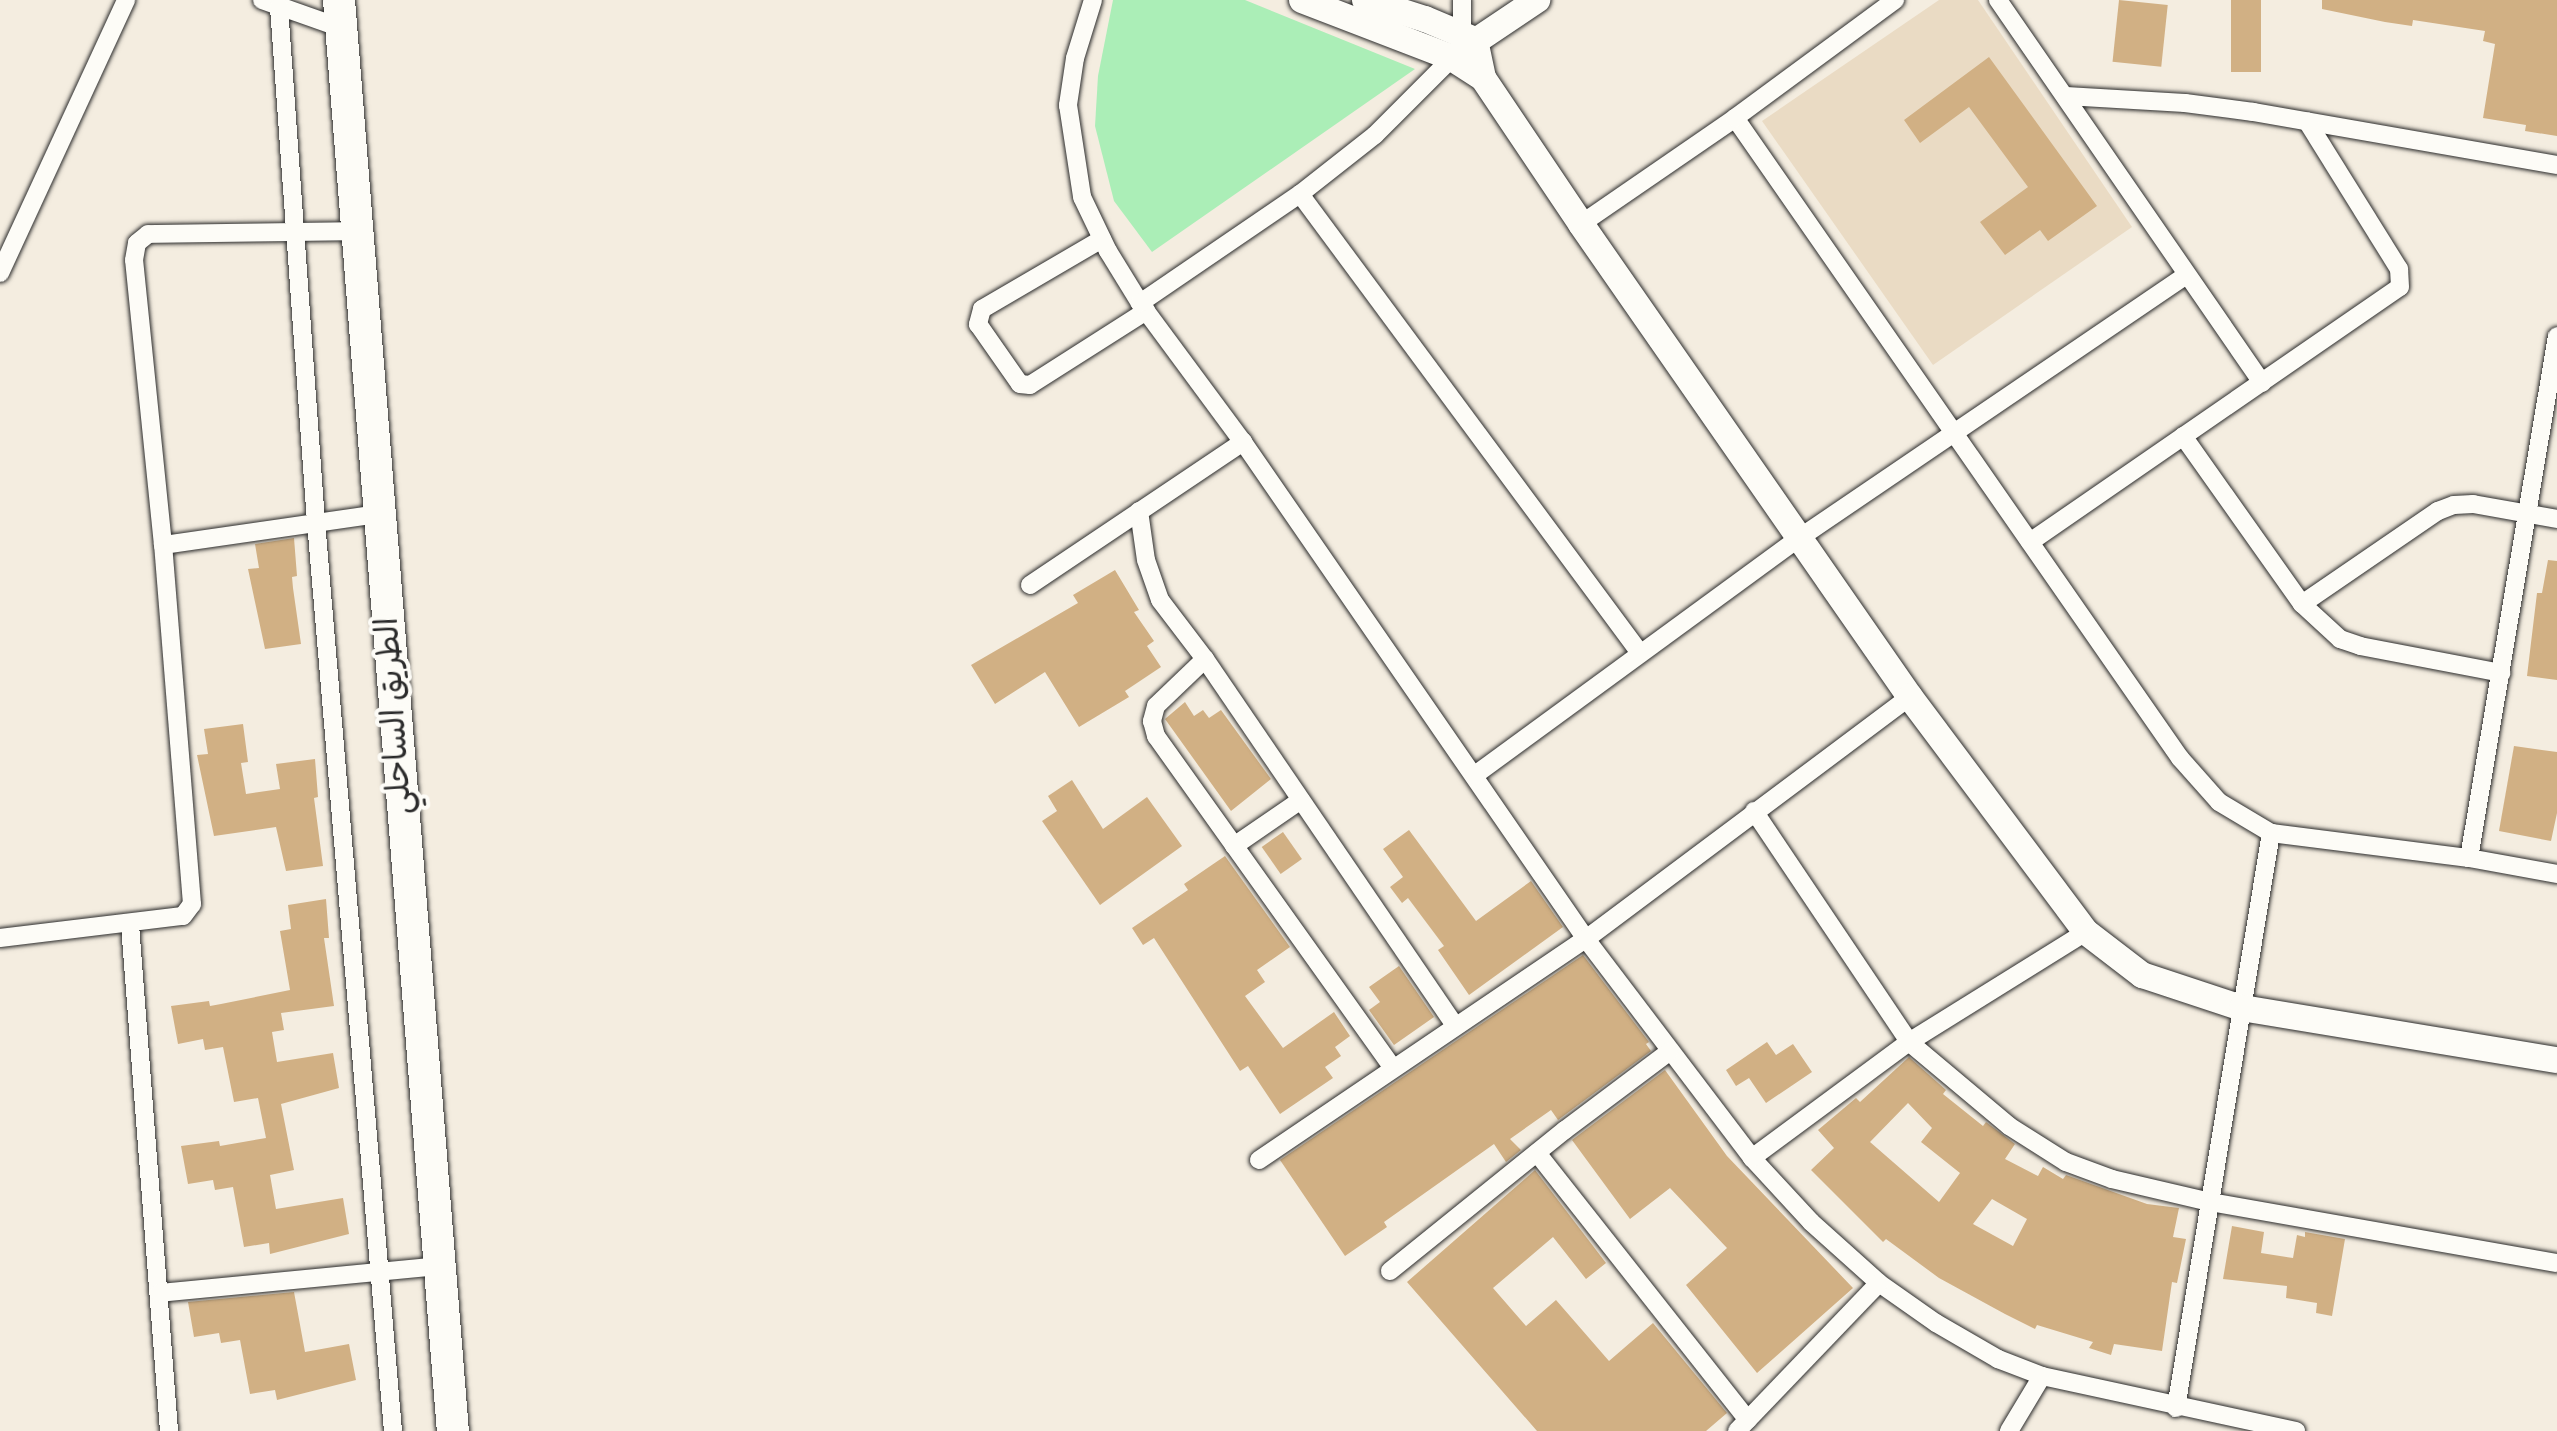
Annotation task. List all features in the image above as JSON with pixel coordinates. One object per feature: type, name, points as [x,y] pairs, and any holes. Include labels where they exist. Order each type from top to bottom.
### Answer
[{"type":"highway","name":"الطريق الساحلي","points":[[340,14],[453,1431]]},
{"type":"main road","points":[[1302,0],[1452,58],[1483,78]]},
{"type":"main road","points":[[1365,0],[1469,36]]},
{"type":"main road","points":[[1452,58],[1469,36],[1537,0]]},
{"type":"main road","points":[[1469,36],[1483,78],[1581,224],[1910,697],[2086,932],[2142,975],[2242,1008],[2557,1060]]},
{"type":"street","points":[[0,273],[126,0]]},
{"type":"street","points":[[1093,0],[1075,58],[1068,105],[1082,197],[1102,239],[1143,307],[1243,442],[1586,939],[1752,1158],[1811,1222],[1879,1283],[1986,1352],[2042,1376],[2176,1408],[2231,1425],[2296,1431]]},
{"type":"street","points":[[1462,0],[1469,36]]},
{"type":"street","points":[[1581,224],[1735,118],[1895,0]]},
{"type":"street","points":[[1998,0],[2066,96],[2185,276],[2262,383]]},
{"type":"street","points":[[340,14],[271,3],[295,233],[316,522],[393,1431]]},
{"type":"street","points":[[1102,239],[982,309],[978,324],[1020,384],[1030,385],[1300,194],[1375,135],[1452,58]]},
{"type":"street","points":[[2066,96],[2185,103],[2557,165]]},
{"type":"street","points":[[1735,118],[2180,758],[2219,802],[2271,833],[2469,858],[2557,874]]},
{"type":"street","points":[[2030,542],[2395,293],[2401,278],[2399,269],[2307,121]]},
{"type":"street","points":[[1300,194],[1640,653]]},
{"type":"street","points":[[0,938],[130,925],[183,916],[192,904],[163,545],[134,251],[148,234],[357,231]]},
{"type":"street","points":[[1475,775],[1798,539],[2185,276]]},
{"type":"street","points":[[2469,858],[2557,336]]},
{"type":"street","points":[[2183,436],[2302,604],[2340,639],[2360,646],[2501,673]]},
{"type":"street","points":[[1030,585],[1243,442]]},
{"type":"street","points":[[2302,604],[2438,511],[2454,505],[2473,504],[2557,519]]},
{"type":"street","points":[[1139,511],[1146,560],[1160,600],[1205,659],[1455,1026]]},
{"type":"street","points":[[163,545],[379,514]]},
{"type":"street","points":[[1205,659],[1156,706],[1152,721],[1156,736],[1392,1067]]},
{"type":"street","points":[[1259,1160],[1392,1067],[1586,939],[1910,697]]},
{"type":"street","points":[[1234,846],[1301,800]]},
{"type":"street","points":[[1754,811],[1909,1042],[2009,1126],[2066,1162],[2112,1179],[2210,1202],[2557,1263]]},
{"type":"street","points":[[2176,1408],[2271,833]]},
{"type":"street","points":[[130,925],[169,1431]]},
{"type":"street","points":[[1752,1158],[1909,1042],[2086,932]]},
{"type":"street","points":[[1390,1271],[1669,1052]]},
{"type":"street","points":[[1537,1153],[1742,1425],[1879,1283]]},
{"type":"street","points":[[159,1293],[440,1266]]},
{"type":"street","points":[[2009,1431],[2042,1376]]},
{"type":"shaded area","points":[[1939,0],[1978,0],[2132,227],[1933,365],[1762,121]]},
{"type":"green space","points":[[1113,0],[1245,0],[1415,69],[1152,252],[1114,201],[1095,126],[1098,76]]},
{"type":"building","points":[[2119,0],[2168,5],[2161,67],[2113,62]]},
{"type":"building","points":[[2231,0],[2261,0],[2261,72],[2231,72]]},
{"type":"building","points":[[2322,0],[2557,0],[2557,136],[2525,131],[2526,125],[2483,118],[2495,44],[2483,41],[2485,31],[2413,20],[2412,26],[2385,22],[2322,9]]},
{"type":"building","points":[[1989,57],[2097,206],[2048,241],[2040,230],[2005,255],[1980,222],[2028,187],[1969,107],[1920,143],[1904,120]]},
{"type":"building","points":[[294,538],[297,576],[292,577],[301,644],[265,649],[248,569],[259,568],[255,544]]},
{"type":"building","points":[[2548,560],[2557,561],[2557,680],[2527,676],[2537,593],[2542,593]]},
{"type":"building","points":[[1115,570],[1139,610],[1134,612],[1154,641],[1147,646],[1161,667],[1125,691],[1129,697],[1079,727],[1045,672],[995,704],[971,665],[1078,603],[1073,595]]},
{"type":"building","points":[[1185,702],[1194,716],[1203,710],[1209,718],[1221,710],[1271,779],[1231,811],[1165,719]]},
{"type":"building","points":[[243,724],[248,762],[241,763],[246,794],[280,789],[276,764],[315,759],[318,797],[314,798],[323,866],[286,871],[276,827],[214,836],[197,755],[208,754],[204,729]]},
{"type":"building","points":[[2514,746],[2557,752],[2557,813],[2551,841],[2499,831]]},
{"type":"building","points":[[1072,780],[1103,829],[1147,797],[1182,846],[1100,905],[1042,821],[1057,811],[1048,796]]},
{"type":"building","points":[[1409,830],[1476,921],[1531,881],[1563,927],[1469,995],[1438,950],[1444,946],[1408,898],[1402,903],[1390,887],[1403,877],[1383,849]]},
{"type":"building","points":[[1283,832],[1302,859],[1281,874],[1262,847]]},
{"type":"building","points":[[1225,856],[1290,947],[1257,970],[1265,982],[1245,996],[1283,1048],[1334,1012],[1350,1036],[1335,1047],[1341,1056],[1325,1067],[1333,1078],[1280,1114],[1248,1066],[1240,1071],[1154,938],[1143,945],[1132,928],[1188,890],[1184,884]]},
{"type":"building","points":[[326,899],[329,938],[324,938],[334,1006],[281,1013],[284,1030],[272,1032],[277,1062],[333,1053],[339,1088],[281,1104],[294,1170],[270,1175],[276,1209],[343,1198],[349,1234],[270,1254],[269,1243],[244,1247],[233,1187],[215,1190],[213,1180],[188,1184],[181,1146],[219,1141],[220,1146],[266,1138],[258,1098],[234,1102],[223,1047],[205,1050],[203,1039],[178,1044],[171,1006],[209,1001],[210,1006],[290,990],[280,931],[291,929],[288,905]]},
{"type":"building","points":[[1583,955],[1649,1042],[1646,1044],[1651,1051],[1558,1120],[1551,1110],[1510,1139],[1521,1150],[1506,1162],[1494,1144],[1384,1222],[1387,1227],[1345,1256],[1280,1160]]},
{"type":"building","points":[[1399,966],[1434,1017],[1394,1045],[1369,1010],[1380,1002],[1369,987]]},
{"type":"building","points":[[1767,1042],[1776,1055],[1793,1044],[1812,1072],[1766,1103],[1749,1078],[1736,1086],[1726,1070]]},
{"type":"building","points":[[1909,1057],[1946,1090],[1943,1094],[1983,1126],[1986,1122],[2015,1144],[2005,1159],[2038,1176],[2043,1167],[2063,1179],[2066,1175],[2147,1204],[2179,1208],[2173,1237],[2186,1239],[2177,1283],[2172,1282],[2162,1351],[2114,1344],[2111,1355],[2089,1348],[2093,1342],[2037,1325],[2035,1329],[1939,1278],[1886,1239],[1883,1242],[1811,1170],[1834,1148],[1818,1130],[1856,1098],[1860,1102]],"holes":[[[1908,1103],[1932,1128],[1921,1142],[1960,1173],[1939,1202],[1870,1142]],[[1992,1199],[2027,1219],[2013,1246],[1973,1224]]]},
{"type":"building","points":[[1665,1070],[1727,1156],[1853,1288],[1757,1373],[1686,1285],[1727,1248],[1670,1188],[1630,1219],[1572,1140]]},
{"type":"building","points":[[1535,1170],[1606,1263],[1586,1279],[1553,1237],[1493,1288],[1526,1326],[1556,1300],[1609,1361],[1653,1323],[1727,1413],[1706,1431],[1537,1431],[1407,1282]]},
{"type":"building","points":[[2232,1226],[2264,1232],[2261,1253],[2293,1258],[2297,1235],[2305,1237],[2305,1232],[2345,1239],[2332,1316],[2316,1313],[2317,1303],[2286,1298],[2287,1286],[2223,1279]]},
{"type":"building","points":[[294,1292],[305,1352],[349,1344],[356,1380],[277,1400],[275,1390],[250,1394],[240,1340],[221,1343],[219,1333],[194,1337],[188,1302]]}]
